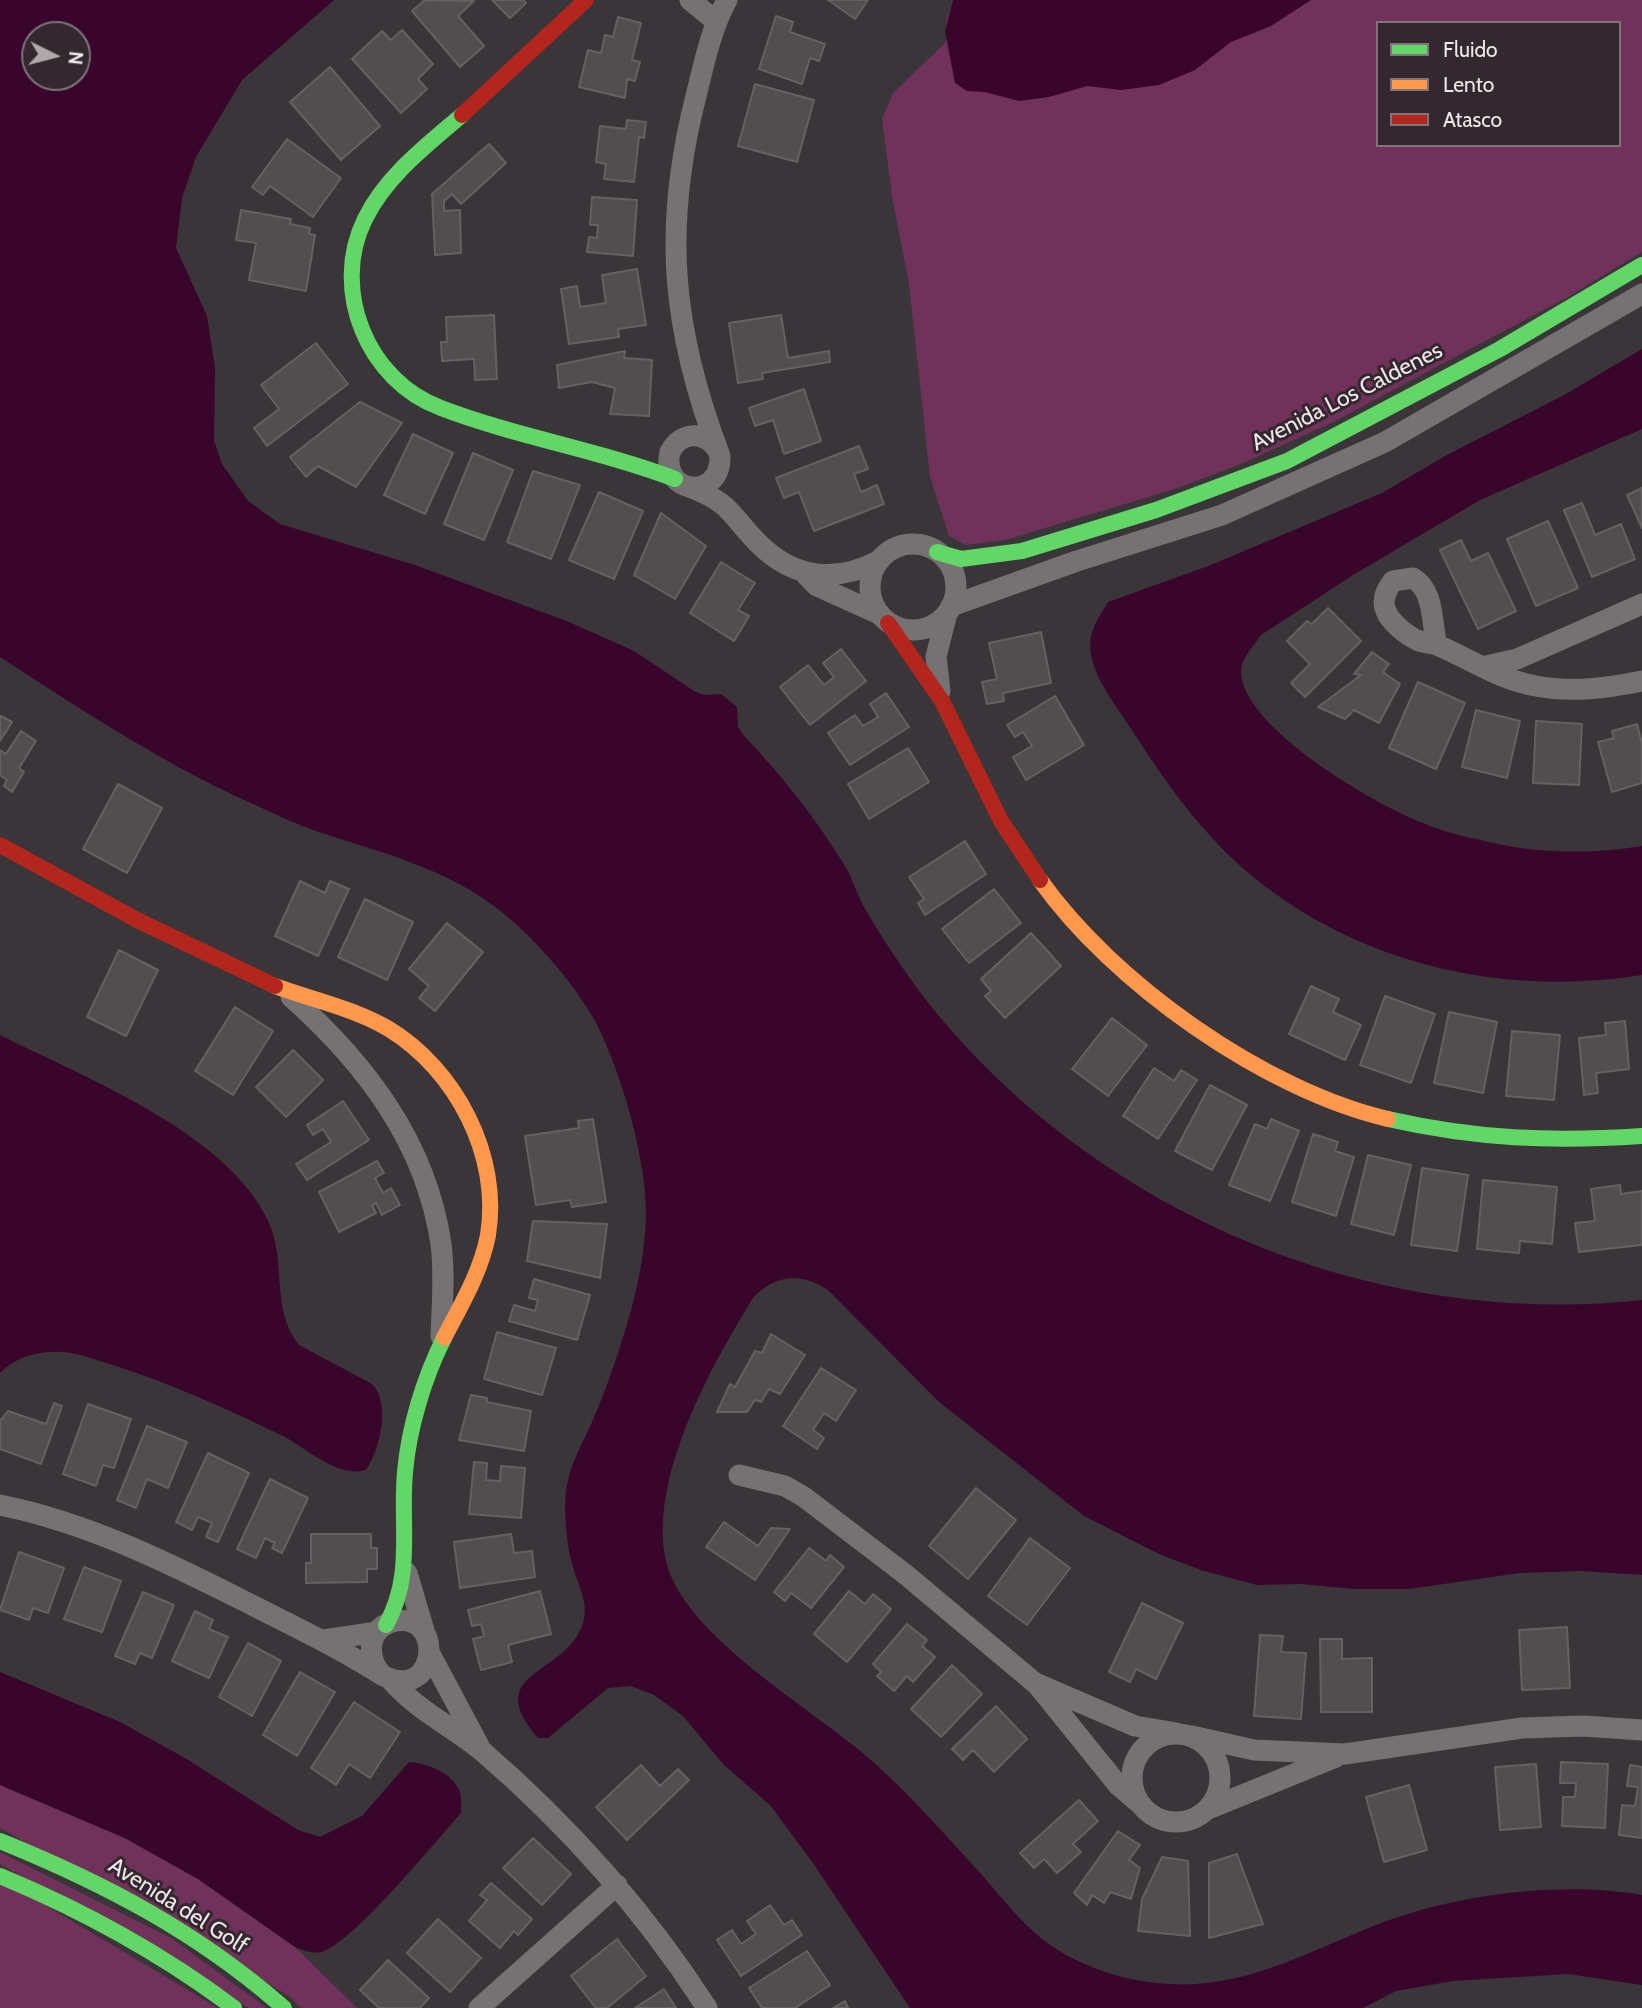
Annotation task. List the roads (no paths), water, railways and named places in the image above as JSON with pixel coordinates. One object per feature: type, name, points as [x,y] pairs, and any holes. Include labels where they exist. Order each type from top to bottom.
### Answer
[{"type":"street","points":[[586,0],[383,186],[369,208],[352,253],[353,302],[367,344],[397,382],[418,398],[440,408],[636,464],[708,494],[737,515],[759,544],[783,563],[799,569],[835,576],[856,573],[899,546],[926,546],[937,552],[953,571],[955,595],[936,657],[941,700]]},
{"type":"street","points":[[690,0],[717,22]]},
{"type":"street","points":[[725,1],[685,138],[674,239],[676,290],[683,336],[700,402],[719,453],[737,515]]},
{"type":"street","name":"Avenida Los Caldenes","points":[[937,552],[961,559],[1022,551],[1156,510],[1287,461],[1500,349],[1642,265]]},
{"type":"street","points":[[799,569],[817,586],[883,618],[899,629],[926,629],[949,610],[1073,562],[1222,514],[1385,442],[1642,294]]},
{"type":"street","points":[[636,464],[672,449],[688,436],[696,435],[712,442],[719,453],[720,466],[712,481],[704,485],[681,483],[669,467],[672,449],[688,427],[700,402]]},
{"type":"street","points":[[878,561],[869,588],[883,618],[941,700],[983,789],[1012,840],[1041,880],[1108,957],[1139,986],[1212,1039],[1292,1084],[1371,1114],[1410,1125],[1500,1139],[1642,1136]]},
{"type":"street","points":[[1482,667],[1517,659],[1642,604]]},
{"type":"street","points":[[1437,645],[1482,667],[1535,686],[1568,690],[1606,688],[1642,681]]},
{"type":"street","points":[[0,845],[106,904],[281,988],[389,1028],[425,1055],[461,1100],[473,1128],[484,1168],[490,1209],[486,1243],[476,1279],[441,1339],[418,1410],[405,1470],[407,1569],[402,1600],[372,1640],[372,1659],[386,1677],[408,1680],[423,1670],[428,1644],[407,1569]]},
{"type":"street","points":[[281,988],[352,1056],[382,1094],[408,1143],[434,1210],[441,1246],[441,1339]]},
{"type":"street","points":[[352,1056],[351,1038],[356,1027],[372,1020]]},
{"type":"street","points":[[441,1246],[452,1255],[462,1257],[472,1256],[486,1243]]},
{"type":"street","points":[[740,1475],[785,1486],[804,1496],[905,1574],[1035,1683],[1118,1785],[1143,1808],[1168,1822],[1183,1822],[1208,1809],[1345,1754]]},
{"type":"street","points":[[0,1505],[44,1516],[166,1562],[324,1640],[386,1677],[420,1707],[482,1751],[617,1885],[646,1920],[707,2008]]},
{"type":"street","points":[[324,1640],[382,1628],[394,1622],[412,1623],[428,1644],[482,1751]]},
{"type":"street","points":[[1035,1683],[1135,1726],[1254,1749],[1345,1754],[1522,1728],[1583,1726],[1642,1730]]},
{"type":"street","points":[[1143,1808],[1132,1781],[1140,1753],[1156,1739],[1184,1735],[1204,1744],[1220,1768],[1219,1790],[1208,1809]]},
{"type":"street","name":"Avenida del Golf","points":[[0,1841],[126,1896],[235,1967],[284,2008]]},
{"type":"street","points":[[0,1876],[125,1936],[170,1962],[234,2008]]},
{"type":"street","points":[[480,2008],[617,1885]]}]
